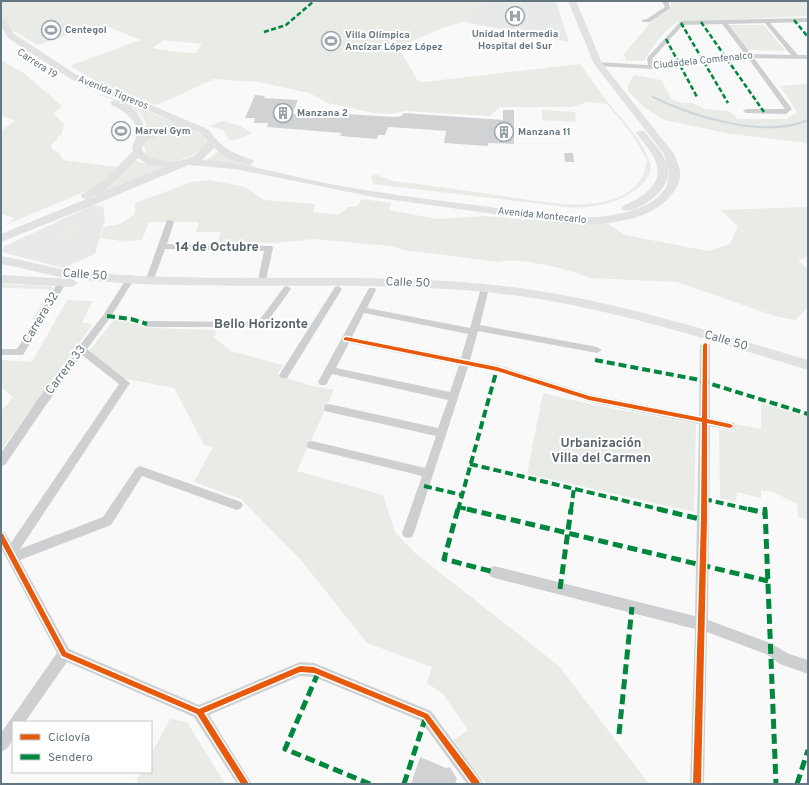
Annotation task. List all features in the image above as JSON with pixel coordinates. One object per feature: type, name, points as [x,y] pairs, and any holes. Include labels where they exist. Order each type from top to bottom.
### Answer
[{"type":"main road","name":"Avenida Montecarlo","points":[[140,146],[145,159],[155,163],[185,162],[220,164],[400,199],[582,221],[619,218],[634,215],[652,208],[674,184],[675,173],[673,162],[632,106],[598,64],[572,1]]},
{"type":"main road","name":"Avenida Tigreros","points":[[1,20],[11,36],[74,77],[92,86],[142,104],[207,132],[212,141]]},
{"type":"main road","name":"Carrera 19","points":[[1,40],[15,50]]},
{"type":"main road","name":"Carrera 19","points":[[24,56],[78,90],[130,111],[138,120],[140,146]]},
{"type":"main road","name":"Avenida Montecarlo","points":[[212,141],[233,157],[254,164],[328,180],[401,192],[556,212],[582,214],[619,210],[651,196],[661,182],[663,172],[662,163],[596,76],[586,60]]},
{"type":"main road","points":[[1,230],[98,191],[119,173],[150,134],[161,129],[175,126],[194,127]]},
{"type":"main road","points":[[1,238],[205,154],[212,141]]},
{"type":"main road","points":[[145,180],[204,168],[223,168],[272,175]]},
{"type":"main road","name":"Calle 50","points":[[1,260],[58,273],[71,280]]},
{"type":"main road","name":"Calle 50","points":[[125,282],[150,278],[374,282],[484,292],[602,316],[808,375]]},
{"type":"main road","name":"Calle 50","points":[[1,279],[71,280],[287,289],[484,292],[544,295],[603,307],[808,365]]},
{"type":"street","points":[[644,21],[648,21],[668,7],[664,1]]},
{"type":"street","points":[[652,67],[649,59],[678,25],[686,23],[808,20]]},
{"type":"street","points":[[724,22],[789,110],[786,112],[746,112]]},
{"type":"street","points":[[767,22],[796,57]]},
{"type":"street","name":"Ciudadela Comfenalco","points":[[598,64],[652,67],[748,56],[808,57]]},
{"type":"street","points":[[150,278],[170,222]]},
{"type":"street","points":[[161,246],[269,248],[262,280]]},
{"type":"street","name":"Carrera 32","points":[[1,352],[20,353],[71,280]]},
{"type":"street","name":"Carrera 33","points":[[1,462],[42,402],[82,350],[125,282]]},
{"type":"street","points":[[260,325],[287,289]]},
{"type":"street","points":[[284,375],[338,289]]},
{"type":"street","points":[[323,382],[372,290]]},
{"type":"street","points":[[408,533],[454,397],[484,292]]},
{"type":"street","points":[[362,310],[596,350]]},
{"type":"street","points":[[148,324],[298,325]]},
{"type":"street","points":[[346,339],[498,369],[589,398],[730,426]]},
{"type":"street","points":[[697,784],[705,345]]},
{"type":"street","points":[[12,555],[125,383],[82,350]]},
{"type":"street","points":[[330,370],[454,397]]},
{"type":"street","points":[[329,408],[442,433]]},
{"type":"street","points":[[312,445],[428,473]]},
{"type":"street","points":[[12,555],[107,521],[140,471],[237,505]]},
{"type":"street","points":[[1,536],[64,654],[199,712],[245,784]]},
{"type":"street","points":[[494,572],[701,624],[770,649],[785,660],[808,667]]},
{"type":"street","points":[[18,721],[64,654]]},
{"type":"street","points":[[199,712],[300,668],[314,670],[426,716],[476,784]]},
{"type":"street","points":[[1,745],[12,728]]},
{"type":"shaded area","points":[[1,1],[483,1],[463,22],[445,27],[398,47],[418,81],[424,82],[580,64],[644,148],[651,166],[649,176],[637,189],[612,202],[575,208],[373,184],[371,176],[375,174],[393,181],[542,202],[562,204],[599,203],[616,199],[634,188],[642,177],[647,160],[631,133],[607,104],[588,102],[572,107],[500,107],[490,116],[405,111],[391,114],[373,113],[328,103],[309,93],[259,82],[214,79],[157,105],[100,83],[70,66],[140,40],[106,26],[92,31],[88,29],[37,45],[14,31],[9,32],[1,20]],"holes":[[[163,40],[202,44],[196,53],[177,52],[153,48]]]},
{"type":"shaded area","name":"Unidad Intermedia Hospital del Sur","points":[[483,1],[556,1],[569,42],[463,22]]},
{"type":"shaded area","points":[[666,1],[808,1],[808,16],[678,22],[664,33],[645,58],[645,61],[626,61],[624,54],[651,22],[671,7],[671,2]]},
{"type":"shaded area","points":[[727,25],[764,25],[785,51],[747,50]]},
{"type":"shaded area","points":[[1,60],[25,74],[62,106],[53,113],[64,124],[61,135],[57,136],[57,139],[51,145],[52,149],[58,152],[63,160],[117,167],[107,180],[96,187],[5,225],[15,218],[1,214],[1,131],[15,121],[1,115]]},
{"type":"shaded area","points":[[634,75],[661,80],[672,100],[683,103],[693,103],[704,109],[729,111],[738,119],[787,119],[797,112],[780,86],[808,84],[808,143],[731,134],[664,120],[644,107],[628,91],[628,85]]},
{"type":"shaded area","points":[[101,94],[178,123],[147,131],[142,116],[136,110],[130,106],[99,95]]},
{"type":"shaded area","points":[[542,110],[575,112],[576,122],[542,120]]},
{"type":"shaded area","points":[[222,121],[241,126],[252,133],[236,140],[230,140],[223,130],[209,126]]},
{"type":"shaded area","points":[[175,129],[188,129],[200,133],[206,138],[205,147],[199,152],[184,159],[168,162],[153,159],[146,154],[144,145],[149,138]]},
{"type":"shaded area","points":[[219,151],[256,167],[205,161]]},
{"type":"shaded area","points":[[135,161],[164,168],[93,197],[114,182]]},
{"type":"shaded area","points":[[210,180],[245,187],[264,200],[315,204],[313,212],[338,215],[348,207],[358,206],[362,199],[391,203],[389,210],[437,219],[486,216],[579,224],[607,223],[625,235],[708,251],[730,244],[738,226],[720,210],[808,207],[808,256],[798,261],[808,268],[808,308],[795,320],[775,316],[677,282],[590,278],[571,271],[531,262],[499,262],[404,250],[391,246],[313,239],[278,243],[218,242],[220,232],[196,232],[199,222],[149,222],[142,240],[121,241],[100,238],[104,227],[120,224],[135,214],[135,203],[192,182]]},
{"type":"shaded area","points":[[93,197],[90,199],[57,212]]},
{"type":"shaded area","points":[[93,205],[103,206],[105,219],[95,254],[63,268],[1,252],[5,246]]},
{"type":"shaded area","points":[[57,212],[1,235],[1,234]]},
{"type":"shaded area","points":[[68,224],[80,226],[65,243],[53,241]]},
{"type":"shaded area","points":[[1,284],[50,286],[53,288],[34,320],[31,318],[35,316],[50,289],[1,288]]},
{"type":"shaded area","points":[[67,300],[93,301],[82,322],[93,324],[1,450],[1,410],[13,397],[1,387],[1,360],[32,362]]},
{"type":"shaded area","points":[[114,320],[130,322],[147,328],[217,330],[214,337],[231,351],[283,365],[277,375],[309,385],[334,390],[297,471],[383,495],[395,532],[415,553],[559,666],[649,784],[487,784],[451,742],[468,730],[443,694],[427,683],[432,667],[367,643],[301,560],[241,499],[194,482],[213,447],[204,445],[174,388],[122,378],[89,351]]},
{"type":"shaded area","points":[[543,393],[589,404],[696,424],[694,512],[527,474]]},
{"type":"shaded area","points":[[761,403],[808,417],[808,520],[798,517],[797,504],[773,492],[761,490],[761,498],[737,492],[736,502],[720,498],[719,429],[735,432],[735,424],[761,429]]},
{"type":"shaded area","points":[[170,719],[187,722],[225,784],[138,784],[137,779],[140,773],[152,773],[152,752]]},
{"type":"building","points":[[255,95],[265,96],[264,98],[298,100],[292,114],[322,116],[326,116],[328,113],[395,117],[402,116],[403,113],[503,120],[503,110],[514,110],[514,144],[488,143],[488,146],[444,143],[446,131],[420,129],[388,127],[385,135],[378,135],[377,139],[340,136],[342,133],[267,127],[268,123],[254,123],[255,118],[245,118]]},
{"type":"building","points":[[564,153],[573,153],[574,162],[565,162]]},
{"type":"building","points":[[420,757],[446,768],[450,767],[457,779],[455,784],[411,784]]},
{"type":"waterway","points":[[653,97],[688,112],[730,123],[772,127],[791,125],[808,120]]},
{"type":"marked path","points":[[264,32],[286,25],[314,1]]},
{"type":"marked path","points":[[794,20],[808,37]]},
{"type":"marked path","points":[[701,22],[764,112]]},
{"type":"marked path","points":[[681,23],[728,103]]},
{"type":"marked path","points":[[666,39],[697,97]]},
{"type":"marked path","points":[[107,316],[131,319],[147,324]]},
{"type":"marked path","points":[[595,360],[695,379],[808,414]]},
{"type":"marked path","points":[[494,572],[444,559],[497,369]]},
{"type":"marked path","points":[[470,464],[704,520]]},
{"type":"marked path","points":[[424,486],[462,495]]},
{"type":"marked path","points":[[560,589],[574,488]]},
{"type":"marked path","points":[[704,499],[765,513]]},
{"type":"marked path","points":[[458,507],[768,581]]},
{"type":"marked path","points":[[765,507],[776,784]]},
{"type":"marked path","points":[[619,734],[632,607]]},
{"type":"marked path","points":[[318,673],[285,749],[370,784]]},
{"type":"marked path","points":[[404,784],[426,716]]},
{"type":"marked path","points":[[797,784],[808,750]]},
{"type":"cycle path","points":[[346,339],[497,369],[589,398],[730,426]]},
{"type":"cycle path","points":[[697,784],[704,520],[705,345]]},
{"type":"cycle path","points":[[1,536],[64,654],[199,712],[245,784]]},
{"type":"cycle path","points":[[199,712],[300,669],[314,670],[426,716],[476,784]]},
{"type":"place","name":"Unidad Intermedia Hospital del Sur","points":[[515,16]]},
{"type":"place","name":"Centegol","points":[[51,30]]},
{"type":"place","name":"Villa Olímpica Ancízar López López","points":[[331,41]]},
{"type":"place","name":"Manzana 2","points":[[283,113]]},
{"type":"place","name":"Marvel Gym","points":[[121,131]]},
{"type":"place","name":"Manzana 11","points":[[504,132]]},
{"type":"district","name":"14 de Octubre","points":[[217,248]]},
{"type":"district","name":"Bello Horizonte","points":[[261,325]]},
{"type":"district","name":"Urbanización Villa del Carmen","points":[[601,452]]}]
